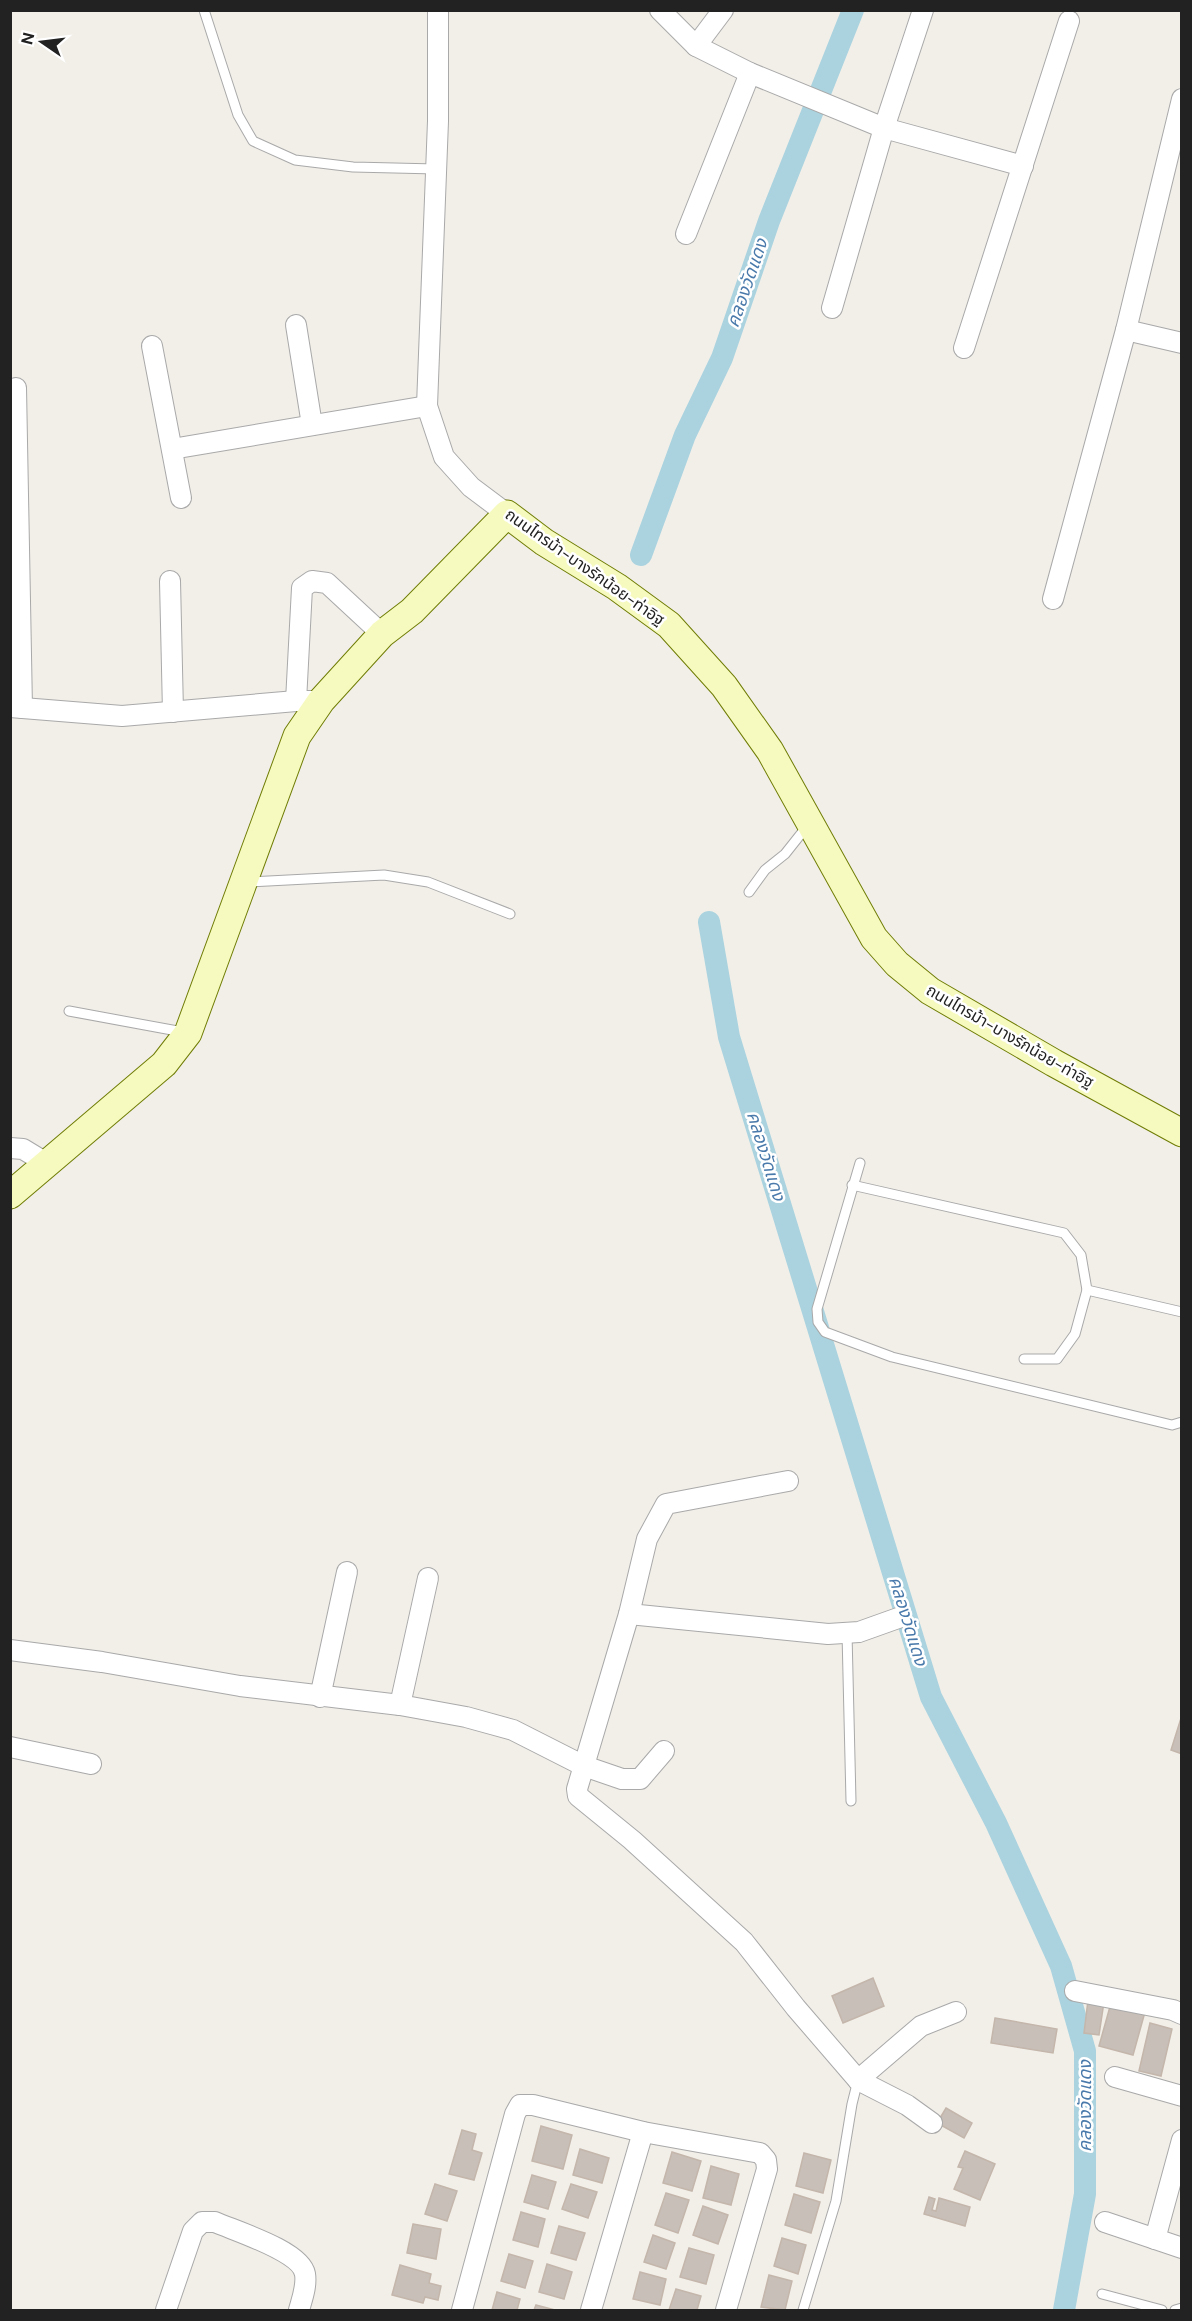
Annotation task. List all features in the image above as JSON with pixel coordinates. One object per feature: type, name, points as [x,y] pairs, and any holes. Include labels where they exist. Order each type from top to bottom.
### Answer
[{"type":"street","name":"ถนนไทรม้า-บางรักน้อย-ท่าอิฐ","points":[[438,10],[436,169],[428,406],[444,457],[471,487],[544,542],[617,587],[669,625],[724,686],[763,742],[874,938],[897,964],[930,991],[1054,1063],[1182,1133]]},
{"type":"street","points":[[660,10],[696,46],[750,72],[884,128],[1023,166]]},
{"type":"street","points":[[696,46],[723,10]]},
{"type":"street","points":[[832,308],[884,128],[923,10]]},
{"type":"street","points":[[964,348],[1069,21]]},
{"type":"street","points":[[686,234],[750,72]]},
{"type":"street","points":[[1053,599],[1126,330],[1182,99]]},
{"type":"street","points":[[296,325],[312,425]]},
{"type":"street","points":[[1126,330],[1182,343]]},
{"type":"street","points":[[152,346],[181,498]]},
{"type":"street","points":[[16,388],[16,708],[122,716],[309,701],[382,634],[412,611],[507,514]]},
{"type":"street","points":[[172,449],[428,406]]},
{"type":"street","points":[[170,581],[173,712]]},
{"type":"street","points":[[14,1188],[164,1065],[188,1033],[309,701],[302,588],[312,581],[327,583],[382,634]]},
{"type":"street","points":[[10,1148],[23,1149],[46,1163]]},
{"type":"street","points":[[788,1481],[666,1504],[647,1539],[629,1614],[577,1790],[578,1796],[632,1840],[744,1942],[796,2008],[858,2080],[907,2105],[932,2123]]},
{"type":"street","points":[[320,1697],[347,1572]]},
{"type":"street","points":[[400,1705],[428,1578]]},
{"type":"street","points":[[629,1614],[828,1634],[859,1632],[901,1617]]},
{"type":"street","points":[[10,1650],[320,1697],[400,1705],[466,1717],[513,1730],[584,1766],[622,1779],[639,1779],[664,1751]]},
{"type":"street","points":[[10,1747],[91,1764]]},
{"type":"street","points":[[1075,1992],[1173,2010],[1182,2014]]},
{"type":"street","points":[[858,2080],[921,2026],[956,2012]]},
{"type":"street","points":[[1115,2077],[1182,2096]]},
{"type":"street","points":[[462,2310],[515,2114],[520,2105],[533,2105],[643,2132],[760,2153],[766,2160],[767,2169],[726,2310]]},
{"type":"street","points":[[591,2310],[643,2132]]},
{"type":"street","points":[[1155,2239],[1182,2140]]},
{"type":"street","points":[[166,2310],[194,2231],[202,2222],[214,2222],[289,2254],[301,2264],[305,2274],[299,2310]]},
{"type":"street","points":[[1105,2222],[1182,2248]]},
{"type":"lane","points":[[204,10],[238,115],[253,141],[295,160],[353,167],[436,169]]},
{"type":"lane","points":[[749,892],[765,870],[785,854],[810,823]]},
{"type":"lane","points":[[242,882],[384,875],[428,882],[510,914]]},
{"type":"lane","points":[[69,1011],[188,1033]]},
{"type":"lane","points":[[860,1163],[817,1309],[818,1322],[825,1332],[892,1357],[1172,1425],[1182,1422]]},
{"type":"lane","points":[[852,1185],[1065,1233],[1081,1255],[1087,1290],[1075,1334],[1057,1359],[1024,1359]]},
{"type":"lane","points":[[1087,1290],[1182,1312]]},
{"type":"lane","points":[[847,1633],[851,1801]]},
{"type":"lane","points":[[803,2310],[836,2201],[858,2080]]},
{"type":"lane","points":[[1102,2294],[1161,2310]]},
{"type":"lane","points":[[1175,2310],[1182,2308]]},
{"type":"building","points":[[1182,1715],[1182,1754],[1171,1750]]},
{"type":"building","points":[[873,1978],[884,2006],[843,2023],[832,1996]]},
{"type":"building","points":[[1088,2000],[1104,2002],[1099,2035],[1084,2033]]},
{"type":"building","points":[[1111,2003],[1145,2012],[1133,2055],[1099,2046]]},
{"type":"building","points":[[995,2018],[1057,2029],[1053,2053],[991,2043]]},
{"type":"building","points":[[1150,2023],[1172,2029],[1161,2076],[1139,2071]]},
{"type":"building","points":[[946,2108],[972,2123],[964,2138],[937,2123]]},
{"type":"building","points":[[541,2126],[572,2135],[563,2169],[532,2161]]},
{"type":"building","points":[[462,2130],[476,2134],[472,2150],[482,2153],[474,2180],[449,2174]]},
{"type":"building","points":[[580,2149],[609,2158],[602,2183],[573,2175]]},
{"type":"building","points":[[965,2151],[995,2164],[980,2200],[954,2189],[963,2168],[958,2167]]},
{"type":"building","points":[[672,2152],[701,2161],[692,2191],[663,2183]]},
{"type":"building","points":[[804,2153],[831,2160],[823,2193],[796,2186]]},
{"type":"building","points":[[711,2166],[739,2174],[731,2205],[703,2198]]},
{"type":"building","points":[[532,2175],[556,2182],[548,2209],[524,2202]]},
{"type":"building","points":[[435,2184],[457,2191],[447,2221],[425,2214]]},
{"type":"building","points":[[571,2184],[597,2192],[588,2218],[562,2209]]},
{"type":"building","points":[[666,2193],[689,2200],[678,2233],[655,2225]]},
{"type":"building","points":[[794,2194],[820,2202],[811,2233],[785,2225]]},
{"type":"building","points":[[929,2197],[935,2199],[932,2210],[936,2211],[939,2198],[970,2207],[965,2226],[924,2214]]},
{"type":"building","points":[[703,2206],[728,2215],[718,2244],[693,2235]]},
{"type":"building","points":[[521,2212],[545,2219],[538,2247],[513,2240]]},
{"type":"building","points":[[413,2224],[441,2229],[436,2259],[407,2253]]},
{"type":"building","points":[[559,2226],[585,2233],[576,2260],[551,2253]]},
{"type":"building","points":[[653,2235],[675,2243],[666,2269],[644,2262]]},
{"type":"building","points":[[782,2238],[806,2245],[798,2274],[774,2266]]},
{"type":"building","points":[[689,2248],[714,2255],[706,2284],[680,2277]]},
{"type":"building","points":[[509,2254],[533,2261],[525,2288],[501,2281]]},
{"type":"building","points":[[547,2264],[572,2272],[564,2299],[539,2292]]},
{"type":"building","points":[[400,2265],[431,2274],[429,2283],[441,2286],[438,2300],[425,2297],[423,2303],[392,2295]]},
{"type":"building","points":[[640,2272],[666,2279],[660,2305],[633,2299]]},
{"type":"building","points":[[769,2275],[792,2281],[785,2310],[761,2307]]},
{"type":"building","points":[[676,2289],[701,2296],[697,2310],[669,2310]]},
{"type":"building","points":[[497,2292],[520,2299],[517,2310],[492,2310]]},
{"type":"building","points":[[536,2305],[555,2310],[534,2310]]},
{"type":"waterway","name":"คลองวัดแดง","points":[[641,555],[685,435],[722,358],[769,221],[853,10]]},
{"type":"waterway","name":"คลองวัดแดง","points":[[709,922],[729,1037],[931,1697],[996,1823],[1061,1966],[1085,2051],[1085,2194],[1064,2310]]}]
